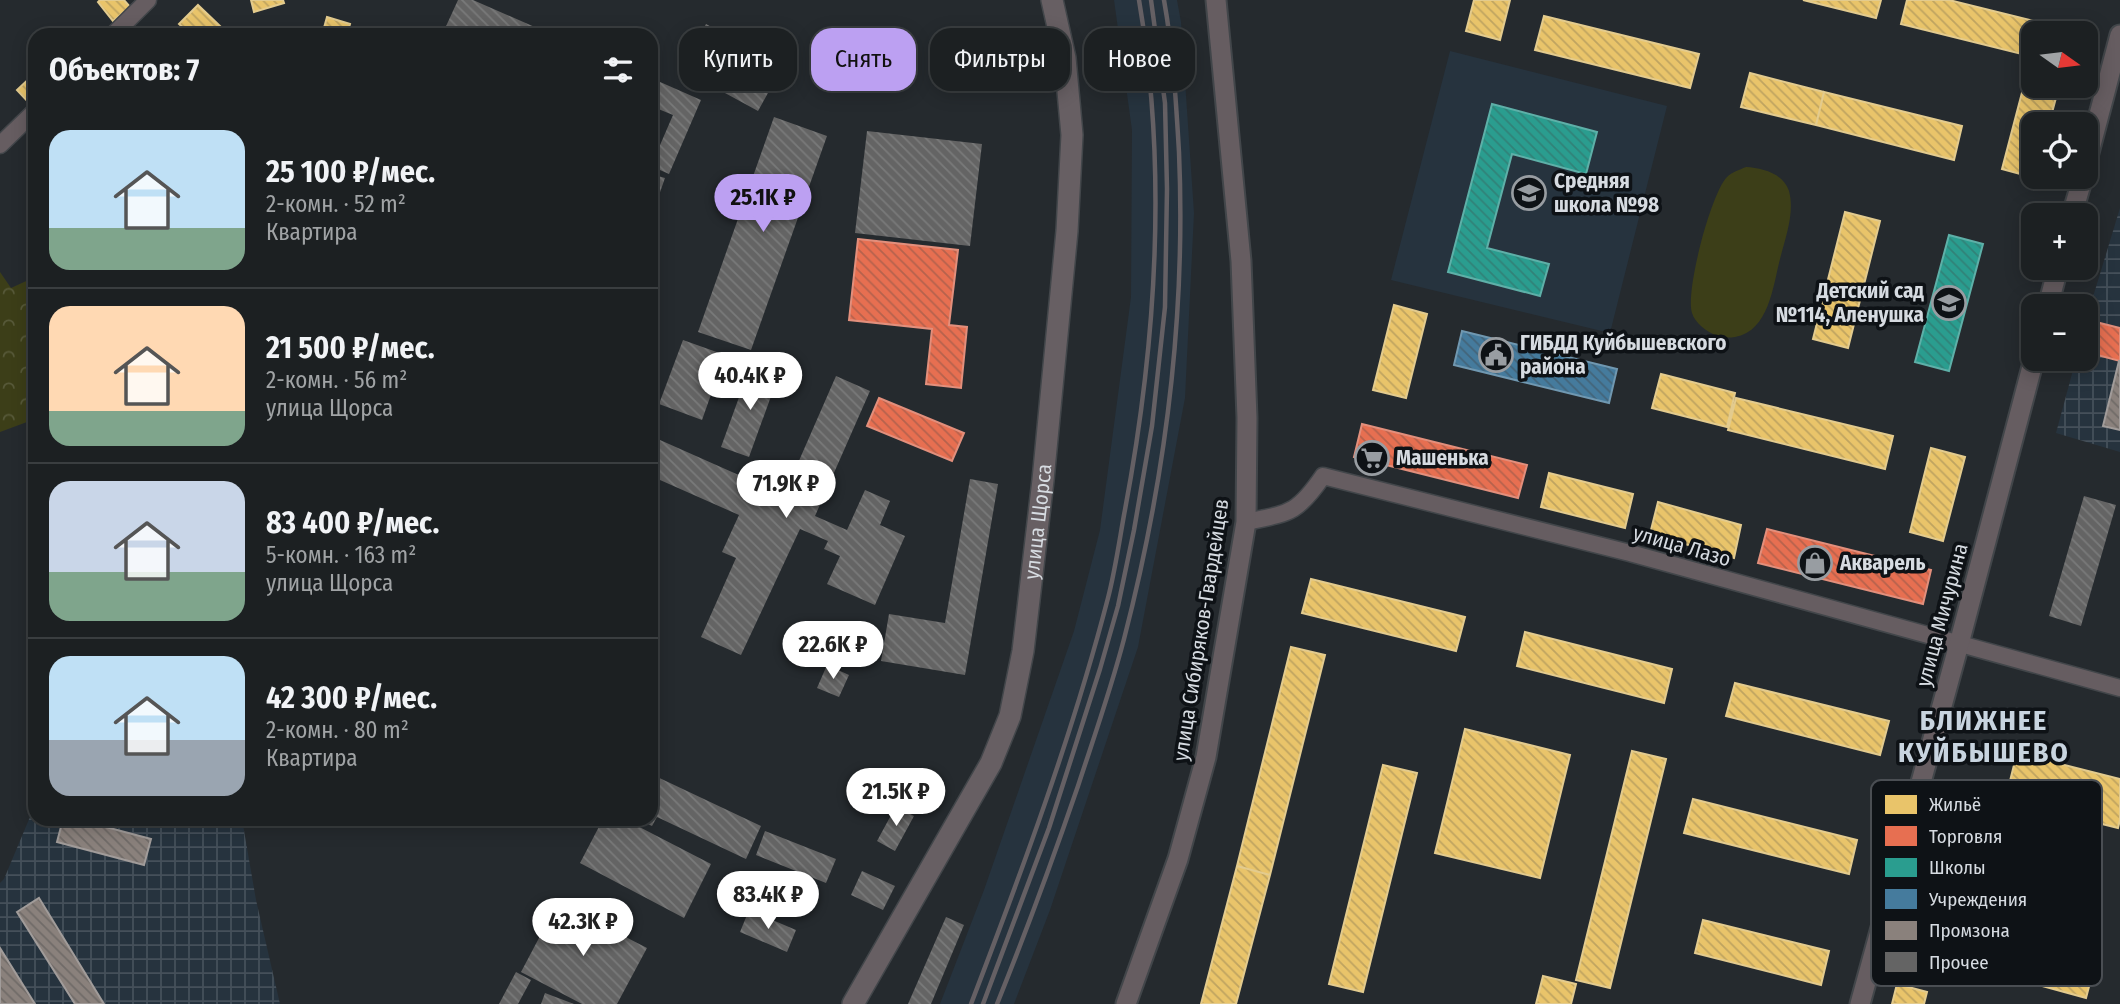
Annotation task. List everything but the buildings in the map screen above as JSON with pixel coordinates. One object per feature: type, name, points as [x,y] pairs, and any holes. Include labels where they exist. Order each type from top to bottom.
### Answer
[{"type":"main road","name":"улица Щорса","points":[[853,1004],[991,763],[1010,716],[1023,651],[1066,245],[1072,135],[1065,58],[1052,0]]},
{"type":"street","points":[[120,28],[148,0]]},
{"type":"street","name":"улица Сибиряков-Гвардейцев","points":[[1126,1004],[1178,859],[1206,757],[1246,522],[1248,418],[1241,261],[1216,0]]},
{"type":"street","points":[[2098,118],[2120,35]]},
{"type":"street","points":[[0,145],[28,118]]},
{"type":"street","name":"улица Мичурина","points":[[1922,780],[2031,371]]},
{"type":"street","name":"улица Лазо","points":[[1246,522],[1287,513],[1309,496],[1323,476],[1536,528],[2120,688]]},
{"type":"street","name":"улица Мичурина","points":[[1860,1004],[1871,964]]},
{"type":"shaded area","points":[[1114,0],[1177,0],[1181,28],[1118,28]]},
{"type":"shaded area","name":"Средняя школа №98","points":[[1450,51],[1667,106],[1610,333],[1391,280]]},
{"type":"shaded area","points":[[1127,91],[1186,91],[1194,213],[1185,398],[1138,647],[1050,910],[1014,1004],[940,1004],[984,890],[1074,631],[1100,530],[1131,297],[1132,130]]},
{"type":"shaded area","points":[[2120,208],[2120,452],[2056,433],[2073,371],[2098,371],[2098,294],[2094,294]]},
{"type":"shaded area","points":[[28,822],[28,826],[243,826],[256,900],[280,1004],[0,1004],[0,883]]},
{"type":"green space","points":[[1746,167],[1765,170],[1782,180],[1791,199],[1790,217],[1772,294],[1762,317],[1746,333],[1735,337],[1722,337],[1705,329],[1693,317],[1692,285],[1714,202],[1727,177]]},
{"type":"green space","points":[[0,272],[11,288],[28,280],[28,422],[0,432]]},
{"type":"railway","points":[[971,1004],[1009,904],[1079,701],[1113,578],[1135,452],[1150,323],[1155,193],[1148,64],[1139,0]]},
{"type":"railway","points":[[983,1004],[1049,828],[1100,669],[1118,606],[1152,426],[1165,307],[1167,189],[1165,103],[1151,0]]},
{"type":"railway","points":[[997,1004],[1059,841],[1114,676],[1151,519],[1161,459],[1175,337],[1180,214],[1175,95],[1164,0]]},
{"type":"place","name":"Средняя школа №98","points":[[1529,193]]},
{"type":"place","name":"Детский сад №114, Аленушка","points":[[1949,303]]},
{"type":"place","name":"ГИБДД Куйбышевского района","points":[[1496,355]]},
{"type":"place","name":"Машенька","points":[[1372,458]]},
{"type":"place","name":"Акварель","points":[[1815,563]]},
{"type":"district","name":"БЛИЖНЕЕ КУЙБЫШЕВО","points":[[1984,736]]}]
